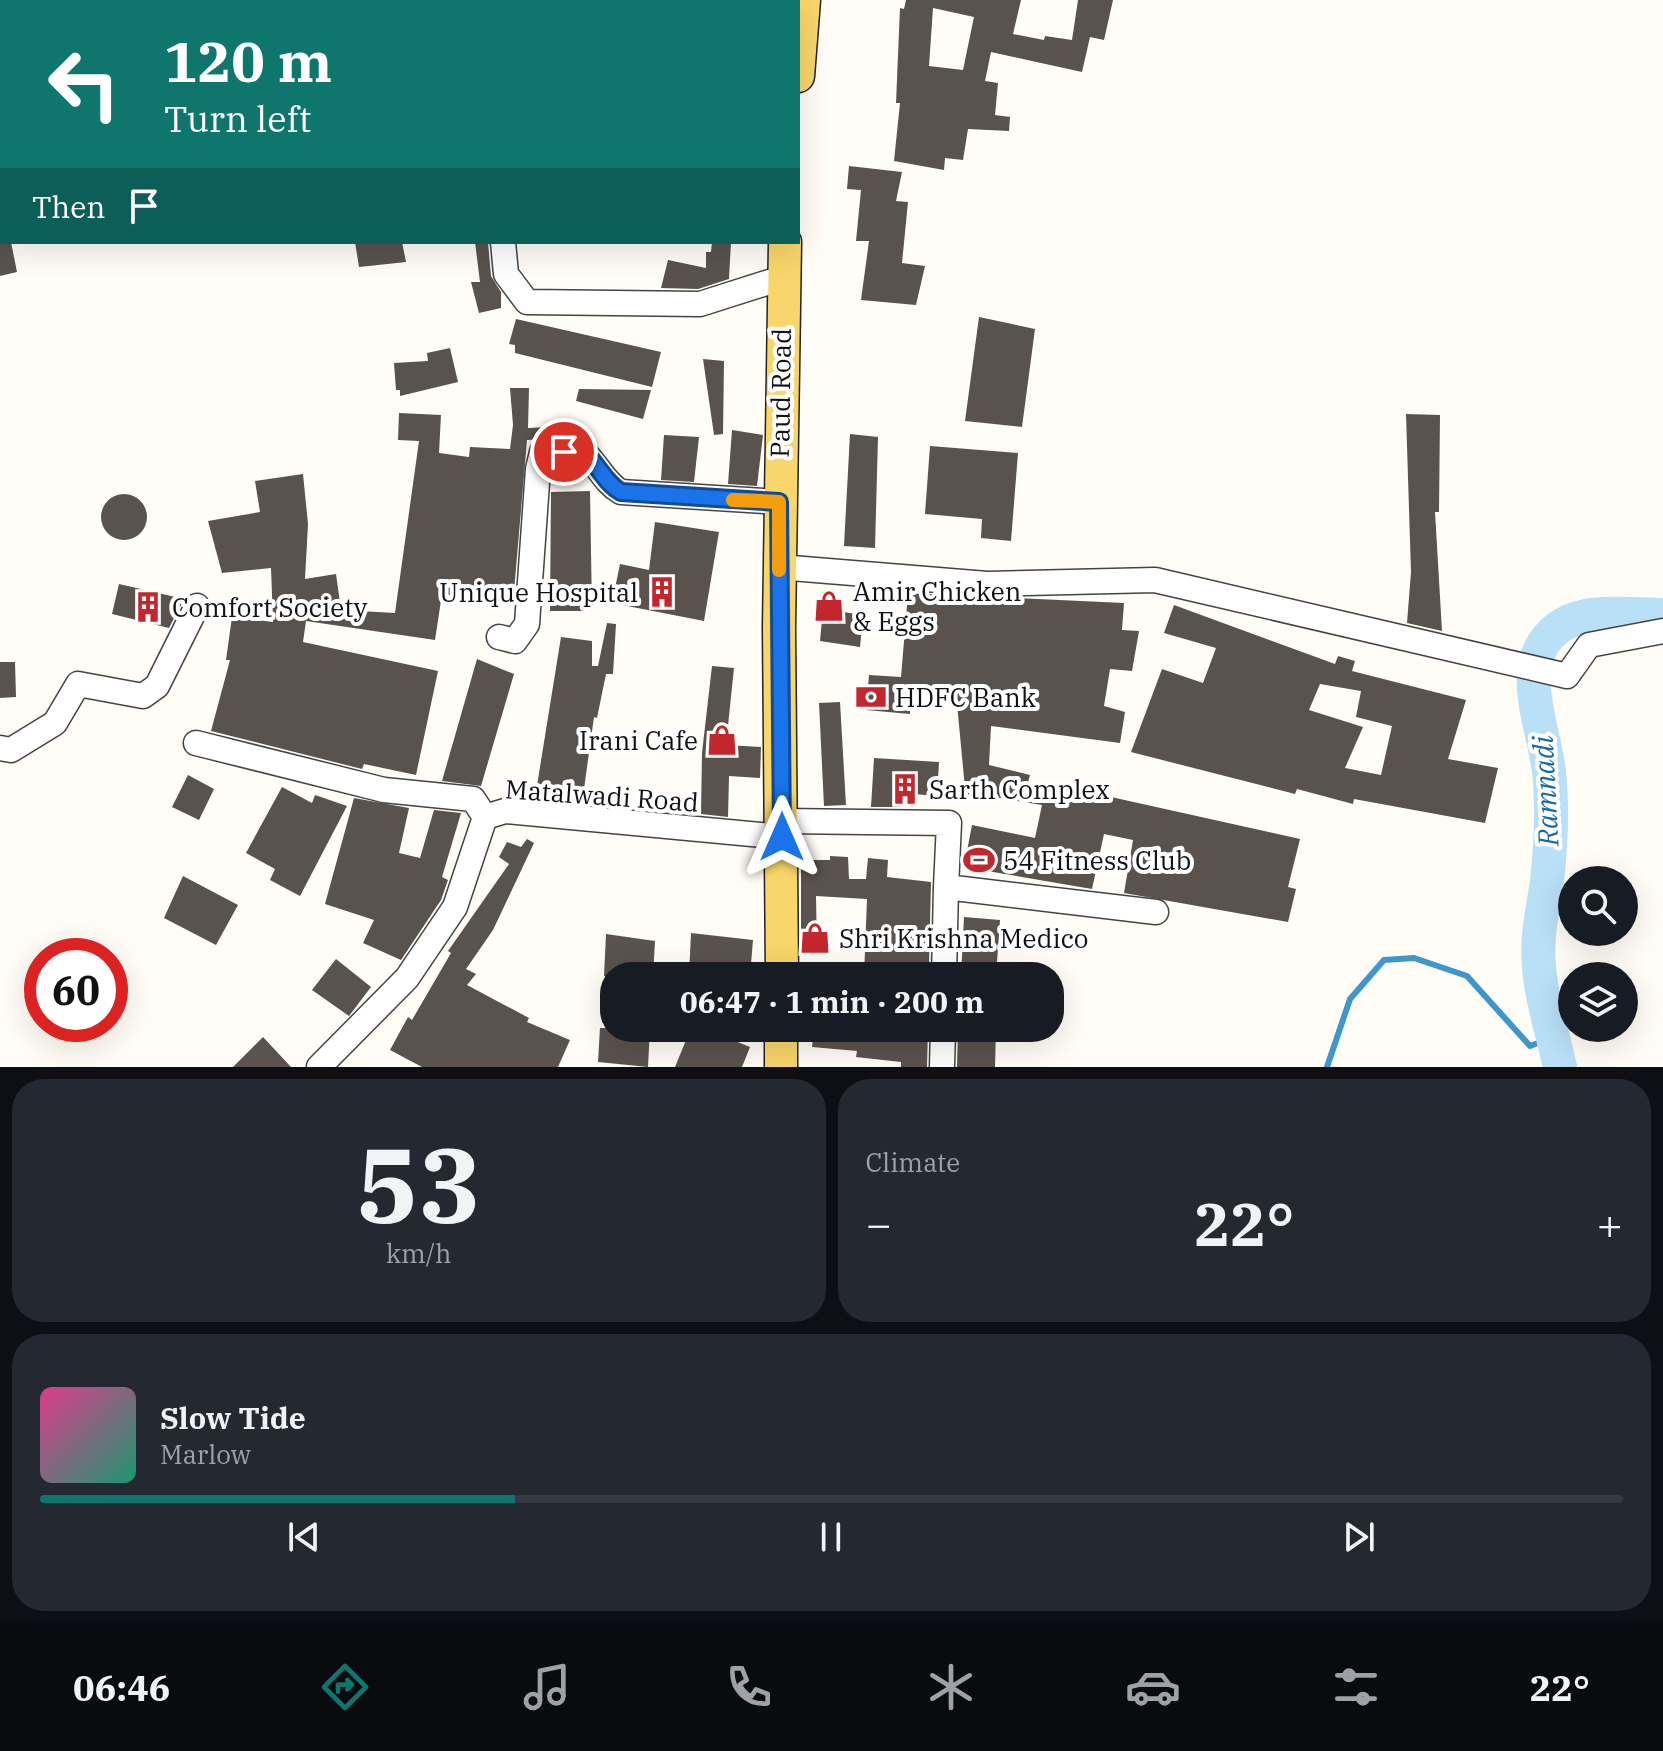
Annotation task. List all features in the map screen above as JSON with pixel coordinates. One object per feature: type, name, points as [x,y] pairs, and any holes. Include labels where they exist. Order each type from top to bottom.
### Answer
[{"type":"main road","points":[[800,51],[804,0]]},
{"type":"main road","name":"Paud Road","points":[[782,962],[779,502],[785,244]]},
{"type":"main road","points":[[781,1042],[781,1067]]},
{"type":"street","points":[[503,244],[506,274],[527,302],[700,304],[782,278]]},
{"type":"street","points":[[499,637],[515,641],[527,624],[538,469],[542,452],[585,453],[598,466],[608,485],[621,492],[779,502]]},
{"type":"street","points":[[779,567],[987,584],[1155,580],[1567,676],[1589,645],[1663,631]]},
{"type":"street","points":[[0,748],[11,750],[55,723],[78,684],[143,696],[157,686],[197,606]]},
{"type":"street","points":[[196,743],[384,790],[473,799],[485,817]]},
{"type":"street","name":"Matalwadi Road","points":[[319,1067],[415,966],[455,907],[485,817],[505,811],[782,829],[949,823],[946,887]]},
{"type":"street","points":[[944,962],[946,887],[1156,912]]},
{"type":"street","points":[[942,1067],[943,1042]]},
{"type":"building","points":[[906,0],[1021,0],[1013,34],[1044,40],[1045,36],[1072,40],[1078,0],[1113,0],[1104,40],[1090,37],[1082,72],[991,52],[985,81],[998,83],[995,115],[1010,117],[1009,131],[968,129],[963,160],[945,158],[944,170],[894,161],[900,103],[896,103],[900,8],[904,9]],"holes":[[[933,8],[974,17],[963,70],[929,66]]]},
{"type":"building","points":[[849,166],[902,172],[896,201],[908,202],[902,263],[925,266],[916,305],[861,300],[869,241],[856,241],[861,190],[847,189]]},
{"type":"building","points":[[0,244],[11,244],[17,272],[0,276]]},
{"type":"building","points":[[355,244],[402,244],[406,262],[359,267]]},
{"type":"building","points":[[475,244],[488,244],[491,276],[501,292],[501,308],[479,313],[471,282],[480,282]]},
{"type":"building","points":[[712,244],[731,244],[729,279],[698,289],[661,288],[668,260],[706,268],[706,252],[711,252]]},
{"type":"building","points":[[979,317],[1035,329],[1022,427],[965,421]]},
{"type":"building","points":[[516,319],[661,352],[652,387],[515,353],[515,345],[509,344]]},
{"type":"building","points":[[450,348],[458,382],[400,396],[400,390],[396,390],[394,363],[428,361],[427,353]]},
{"type":"building","points":[[703,359],[724,361],[723,434],[714,435]]},
{"type":"building","points":[[510,388],[529,388],[528,428],[568,426],[569,438],[527,440],[513,603],[442,594],[435,640],[306,621],[303,642],[438,671],[416,775],[364,764],[362,769],[211,731],[230,660],[226,660],[232,617],[273,622],[271,568],[222,573],[208,521],[260,512],[255,481],[303,474],[308,524],[305,579],[336,574],[341,610],[395,613],[419,441],[398,440],[399,413],[441,415],[439,453],[469,457],[470,447],[510,449],[513,425]]},
{"type":"building","points":[[579,389],[651,390],[643,419],[576,401]]},
{"type":"building","points":[[1406,414],[1440,415],[1439,512],[1435,512],[1442,631],[1407,623],[1411,572]]},
{"type":"building","points":[[732,430],[763,435],[757,486],[728,484]]},
{"type":"building","points":[[850,434],[878,437],[875,548],[844,546]]},
{"type":"building","points":[[664,435],[699,437],[694,482],[661,480]]},
{"type":"building","points":[[930,446],[1018,453],[1011,541],[981,538],[982,519],[925,514]]},
{"type":"building","points":[[590,491],[592,611],[550,611],[551,492]]},
{"type":"building","points":[[124,494],[141,500],[147,517],[141,534],[124,540],[107,534],[101,517],[107,500]]},
{"type":"building","points":[[655,522],[719,532],[704,621],[612,603],[620,564],[649,570]]},
{"type":"building","name":"Comfort Society","points":[[119,584],[184,599],[169,628],[112,614]]},
{"type":"building","points":[[908,593],[1124,603],[1122,630],[1139,631],[1132,671],[1110,669],[1104,706],[1125,712],[1120,743],[991,726],[989,765],[1030,775],[1027,786],[1091,800],[1093,793],[1300,839],[1288,887],[1296,889],[1288,922],[1124,893],[1133,840],[1104,834],[1092,889],[964,867],[972,825],[1035,838],[1042,805],[988,796],[987,801],[966,799],[956,693],[911,691],[910,714],[866,710],[869,675],[901,677]]},
{"type":"building","points":[[1174,605],[1335,664],[1338,656],[1355,661],[1352,671],[1466,700],[1448,759],[1498,768],[1485,823],[1354,799],[1353,804],[1297,789],[1295,794],[1131,752],[1162,669],[1203,683],[1216,648],[1164,633]],"holes":[[[1320,684],[1361,691],[1356,717],[1392,726],[1381,775],[1345,768],[1363,727],[1309,710]]]},
{"type":"building","points":[[823,609],[863,615],[860,647],[820,641]]},
{"type":"building","points":[[607,623],[616,624],[613,674],[606,674],[597,718],[594,717],[582,803],[535,798],[561,637],[592,641],[592,666],[598,666]]},
{"type":"building","points":[[477,659],[514,674],[481,786],[442,781]]},
{"type":"building","points":[[0,662],[15,662],[16,697],[0,698]]},
{"type":"building","points":[[712,666],[734,668],[726,745],[761,747],[760,778],[729,776],[728,817],[701,814],[702,753]]},
{"type":"building","points":[[840,702],[846,805],[824,806],[819,703]]},
{"type":"building","name":"Sarth Complex","points":[[874,758],[939,762],[937,796],[902,793],[900,807],[871,807]]},
{"type":"building","points":[[188,775],[214,789],[199,820],[172,807]]},
{"type":"building","points":[[282,787],[312,803],[315,795],[347,806],[300,896],[270,880],[275,869],[246,853]]},
{"type":"building","points":[[354,798],[409,808],[399,853],[420,858],[434,810],[461,813],[442,877],[448,880],[441,900],[401,960],[363,943],[374,920],[325,904]]},
{"type":"building","points":[[527,839],[534,843],[493,930],[466,969],[476,974],[467,985],[529,1018],[527,1022],[570,1040],[558,1067],[422,1067],[390,1050],[408,1017],[412,1020],[451,953],[448,951],[509,864],[499,857],[507,842],[521,847]]},
{"type":"building","points":[[830,856],[848,857],[849,879],[866,879],[868,858],[888,860],[887,877],[931,882],[929,962],[865,962],[867,899],[816,896],[817,953],[801,954],[801,860],[830,860]]},
{"type":"building","points":[[183,876],[238,905],[216,945],[164,918]]},
{"type":"building","points":[[964,917],[1000,920],[997,962],[962,962]]},
{"type":"building","points":[[691,933],[753,940],[751,962],[690,962]]},
{"type":"building","points":[[606,934],[655,941],[654,962],[605,962]]},
{"type":"building","points":[[336,959],[371,987],[349,1016],[312,990]]},
{"type":"building","points":[[600,1028],[600,1042],[649,1042],[648,1067],[598,1062]]},
{"type":"building","points":[[263,1037],[291,1067],[233,1067]]},
{"type":"building","points":[[685,1042],[738,1042],[750,1047],[742,1067],[675,1067]]},
{"type":"building","points":[[813,1042],[928,1042],[927,1067],[901,1067],[901,1062],[856,1057],[857,1051],[812,1047]]},
{"type":"building","points":[[958,1042],[996,1042],[995,1067],[957,1067]]},
{"type":"waterway","name":"Ramnadi","points":[[1560,1067],[1542,991],[1538,955],[1551,813],[1549,772],[1535,700],[1535,664],[1541,647],[1552,633],[1576,619],[1604,614],[1663,615]]},
{"type":"waterway","points":[[1327,1067],[1350,999],[1384,960],[1414,958],[1467,976],[1530,1046],[1554,1037]]},
{"type":"slow traffic","points":[[733,500],[779,502],[779,570]]},
{"type":"place","name":"Unique Hospital","points":[[662,592]]},
{"type":"place","name":"Amir Chicken & Eggs","points":[[829,606]]},
{"type":"place","name":"Comfort Society","points":[[148,607]]},
{"type":"place","name":"HDFC Bank","points":[[871,697]]},
{"type":"place","name":"Irani Cafe","points":[[722,740]]},
{"type":"place","name":"Sarth Complex","points":[[905,789]]},
{"type":"place","name":"54 Fitness Club","points":[[979,860]]},
{"type":"place","name":"Shri Krishna Medico","points":[[815,938]]},
{"type":"route","points":[[564,452],[585,453],[598,466],[608,485],[621,492],[779,502],[782,837]]}]
